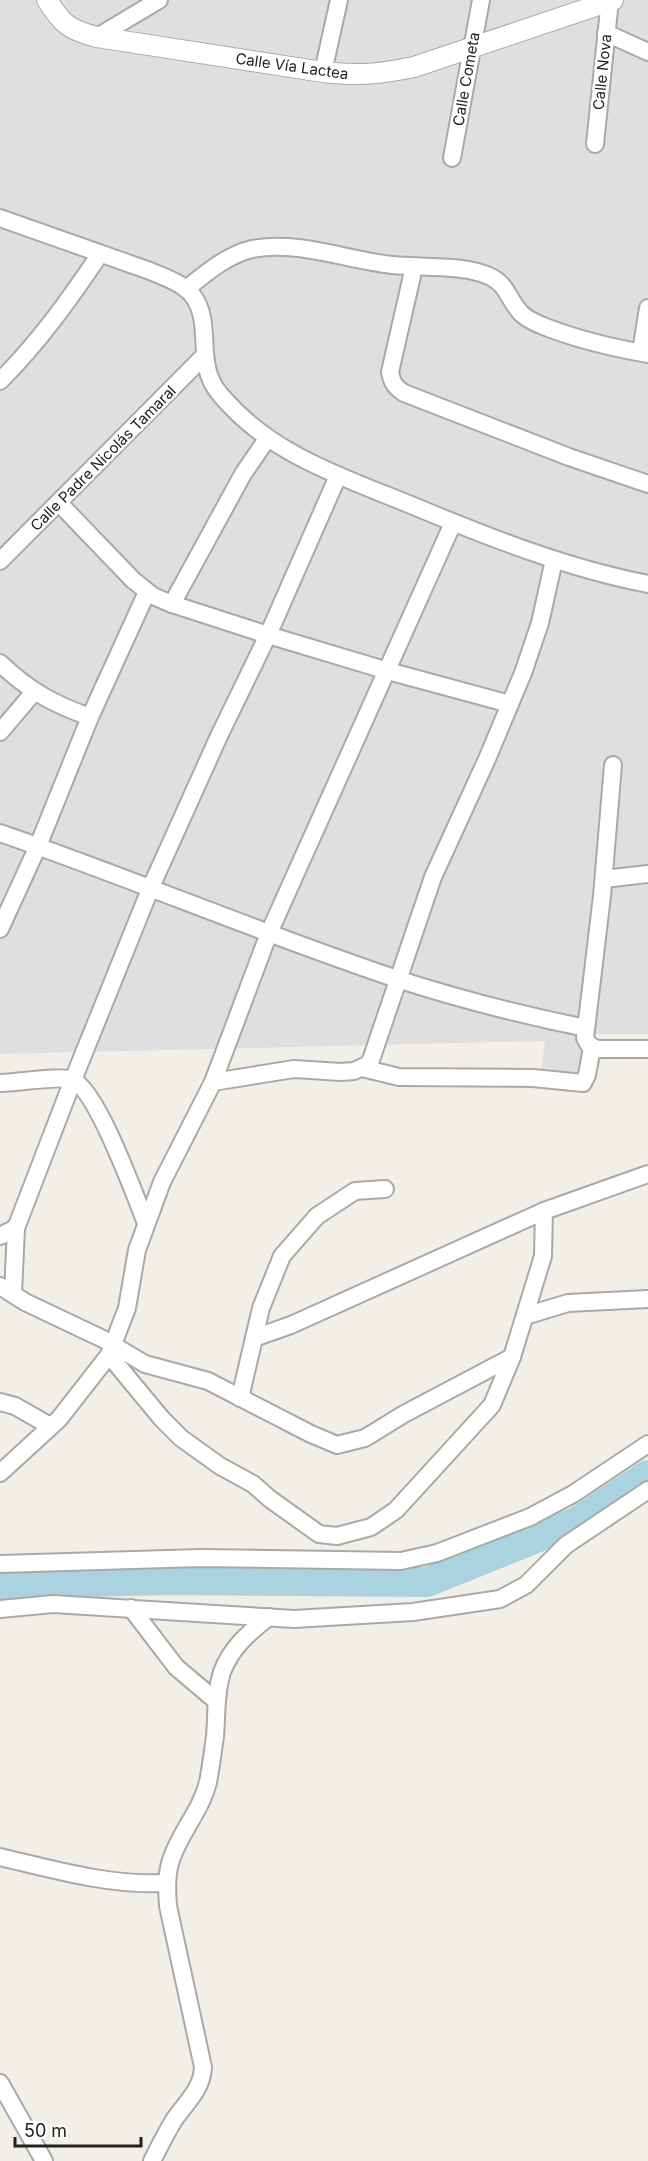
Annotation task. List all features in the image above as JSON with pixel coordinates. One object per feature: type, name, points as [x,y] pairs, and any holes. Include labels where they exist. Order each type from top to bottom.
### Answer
[{"type":"street","name":"Calle Vía Lactea","points":[[47,0],[66,25],[76,32],[354,75],[383,73],[414,67],[611,0]]},
{"type":"street","points":[[97,37],[159,0]]},
{"type":"street","points":[[323,72],[339,0]]},
{"type":"street","name":"Calle Cometa","points":[[452,158],[481,0]]},
{"type":"street","name":"Calle Nova","points":[[595,144],[611,0]]},
{"type":"street","points":[[606,33],[648,52]]},
{"type":"street","points":[[0,218],[166,277],[186,289],[198,304],[203,320],[205,355],[212,383],[226,401],[267,439],[303,460],[453,523],[554,560],[648,584]]},
{"type":"street","points":[[186,289],[219,264],[248,250],[261,248],[298,249],[389,265],[458,269],[492,277],[509,294],[520,313],[534,322],[585,341],[644,353],[648,308]]},
{"type":"street","points":[[0,381],[25,356],[55,320],[100,254]]},
{"type":"street","points":[[414,267],[390,372],[396,387],[404,393],[569,457],[648,484]]},
{"type":"street","name":"Calle Padre Nicolás Tamaral","points":[[0,561],[205,355]]},
{"type":"street","points":[[172,604],[243,474],[267,439]]},
{"type":"street","points":[[338,476],[152,887],[73,1080],[16,1227],[6,1290],[111,1350],[145,1364],[208,1381],[311,1434],[338,1444],[365,1438],[404,1414],[512,1357]]},
{"type":"street","points":[[59,503],[133,580],[147,592],[172,604],[388,671],[510,704]]},
{"type":"street","points":[[0,1473],[59,1419],[111,1350],[127,1308],[135,1259],[162,1182],[213,1082],[269,933],[453,523]]},
{"type":"street","points":[[362,1068],[371,1060],[433,878],[510,704],[540,623],[554,560]]},
{"type":"street","points":[[0,929],[38,846],[90,717],[147,592]]},
{"type":"street","points":[[0,663],[34,692],[90,717]]},
{"type":"street","points":[[0,732],[34,692]]},
{"type":"street","points":[[213,1082],[294,1069],[341,1072],[362,1068],[399,1077],[532,1078],[583,1083],[587,1075],[592,1048],[585,1038],[604,879],[613,765]]},
{"type":"street","points":[[0,833],[398,979],[476,1003],[586,1028]]},
{"type":"street","points":[[604,879],[648,874]]},
{"type":"street","points":[[592,1048],[648,1049]]},
{"type":"street","points":[[0,1083],[61,1078],[73,1080],[85,1091],[102,1121],[146,1223]]},
{"type":"street","points":[[254,1338],[291,1325],[544,1211],[648,1174]]},
{"type":"street","points":[[240,1398],[261,1308],[282,1256],[317,1216],[355,1191],[385,1189]]},
{"type":"street","points":[[111,1350],[162,1419],[181,1438],[220,1466],[253,1484],[319,1534],[337,1536],[371,1527],[396,1510],[492,1405],[512,1357],[543,1256],[544,1211]]},
{"type":"street","points":[[0,1236],[16,1227]]},
{"type":"street","points":[[525,1316],[568,1303],[648,1299]]},
{"type":"street","points":[[0,1401],[15,1406],[50,1426]]},
{"type":"street","points":[[0,1564],[200,1558],[402,1561],[437,1553],[530,1517],[573,1494],[648,1444]]},
{"type":"street","points":[[0,1609],[53,1604],[269,1617],[340,1617],[413,1612],[500,1599],[526,1585],[566,1545],[648,1490]]},
{"type":"street","points":[[130,1608],[176,1667],[215,1700]]},
{"type":"street","points":[[152,2161],[171,2126],[197,2091],[202,2080],[203,2067],[168,1906],[167,1883],[170,1862],[181,1837],[196,1814],[208,1783],[215,1735],[215,1700],[222,1672],[233,1651],[249,1632],[269,1617]]},
{"type":"street","points":[[0,1857],[108,1882],[144,1885],[167,1883]]},
{"type":"street","points":[[0,2083],[44,2161]]},
{"type":"shaded area","points":[[0,0],[648,0],[648,1034],[580,1034],[586,1049],[583,1079],[541,1075],[545,1041],[0,1054]]},
{"type":"waterway","points":[[0,1584],[170,1580],[427,1582],[576,1522],[648,1475]]}]
